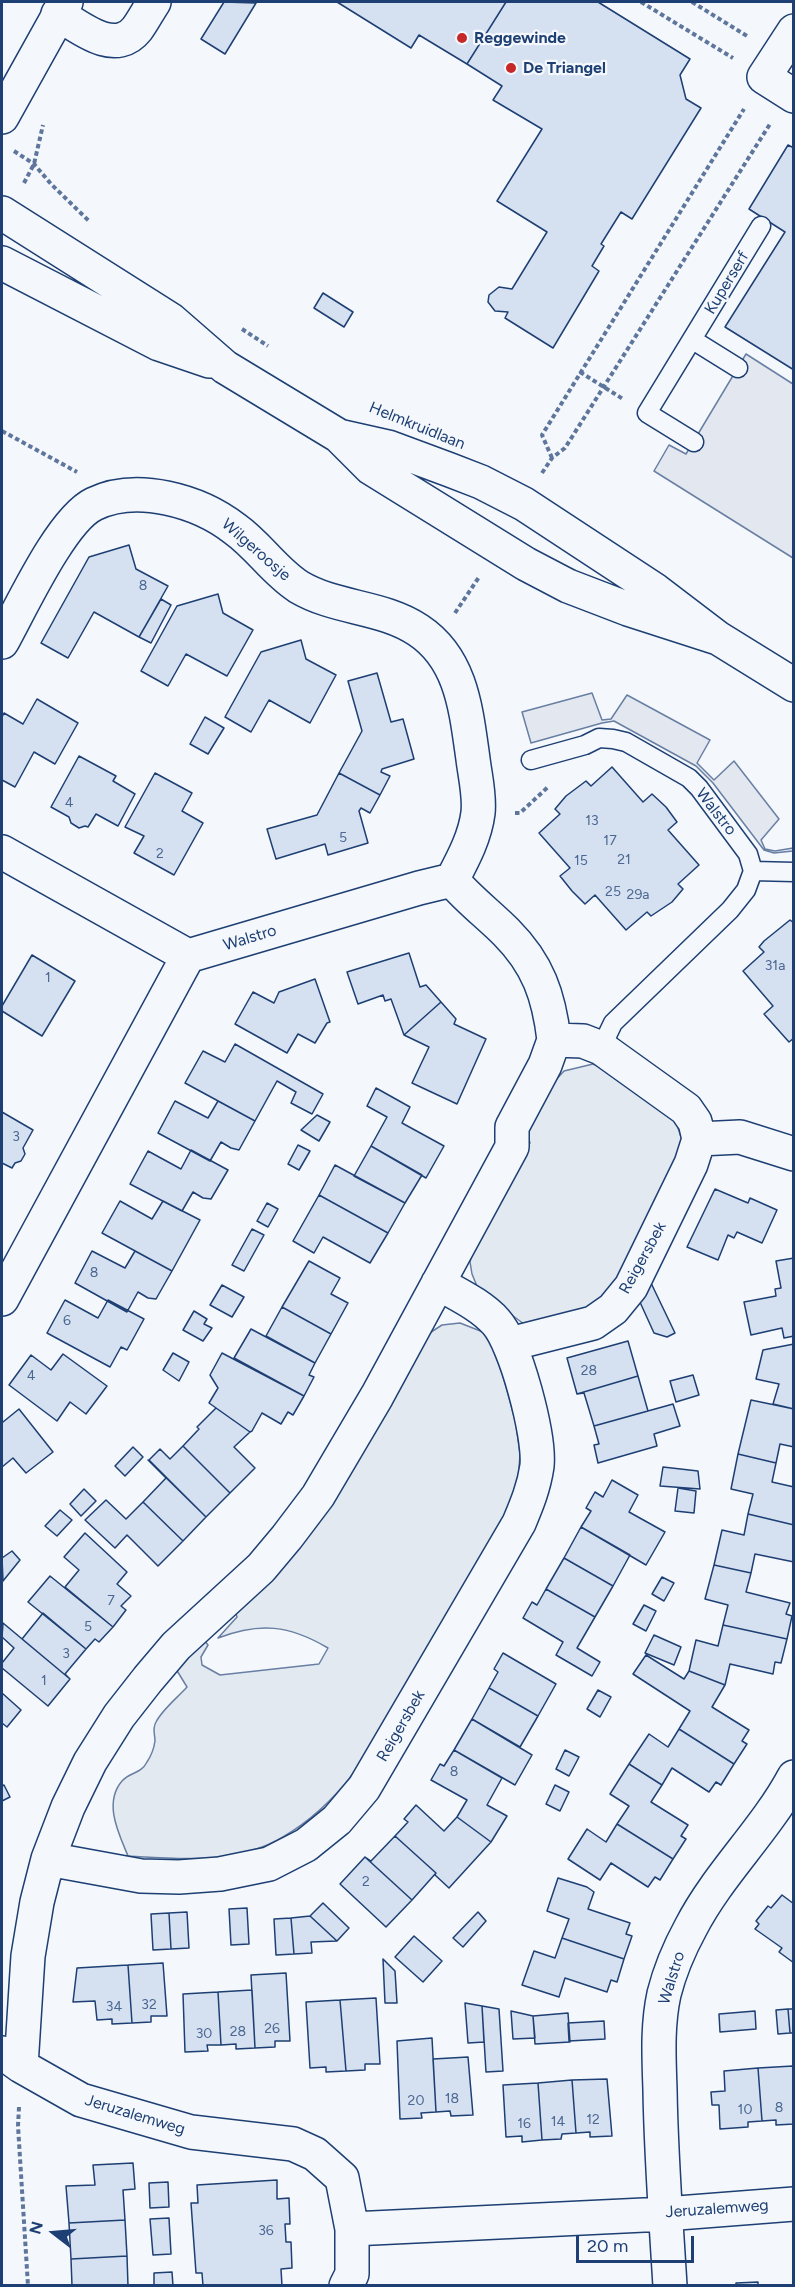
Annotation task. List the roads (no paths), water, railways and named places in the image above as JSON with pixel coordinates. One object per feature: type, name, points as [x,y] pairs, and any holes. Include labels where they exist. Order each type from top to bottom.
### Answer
[{"type":"street","points":[[2,117],[62,8],[99,38],[111,41],[128,37],[136,30],[154,2]]},
{"type":"street","name":"Helmkruidlaan","points":[[2,213],[171,320],[225,367],[339,436],[371,468],[526,564],[557,581],[628,609],[718,638]]},
{"type":"street","name":"Helmkruidlaan","points":[[2,263],[159,344],[225,367]]},
{"type":"street","name":"Helmkruidlaan","points":[[339,436],[388,447],[481,482],[524,504],[647,584],[718,638],[794,685]]},
{"type":"street","name":"Wilgeroosje","points":[[2,642],[69,526],[79,513],[93,504],[111,497],[150,496],[189,505],[215,515],[236,529],[284,577],[300,588],[340,604],[384,614],[403,621],[419,630],[435,644],[448,661],[464,696],[477,789],[478,813],[466,855],[452,880]]},
{"type":"street","points":[[2,852],[189,956],[2,1299]]},
{"type":"street","points":[[11,2059],[37,1902],[48,1859],[68,1807],[90,1762],[119,1716],[147,1678],[176,1646],[261,1568],[318,1496],[377,1396],[512,1147],[512,1127],[555,1041],[552,1017],[534,966],[504,930],[467,897],[452,880]]},
{"type":"street","name":"Walstro","points":[[189,956],[452,880]]},
{"type":"street","points":[[555,1041],[583,1041],[601,1048],[686,1108],[695,1122],[699,1138],[740,1137],[794,1154]]},
{"type":"street","name":"Reigersbek","points":[[510,1344],[593,1323],[612,1309],[631,1287],[691,1164],[699,1138]]},
{"type":"street","name":"Reigersbek","points":[[48,1859],[141,1876],[179,1878],[220,1874],[269,1864],[306,1845],[337,1820],[364,1788],[519,1523],[532,1493],[537,1464],[536,1433],[510,1344],[495,1321],[438,1283]]},
{"type":"street","name":"Walstro","points":[[670,2286],[661,2151],[659,2028],[664,1996],[674,1962],[692,1925],[711,1895],[780,1803],[794,1777]]},
{"type":"street","name":"Jeruzalemweg","points":[[11,2059],[81,2100],[191,2132],[293,2144],[315,2154],[342,2178],[352,2229],[352,2274],[346,2286]]},
{"type":"street","name":"Jeruzalemweg","points":[[352,2229],[665,2214],[794,2204]]},
{"type":"lane","name":"Kuperserf","points":[[694,442],[647,413],[761,226]]},
{"type":"lane","points":[[693,340],[738,368]]},
{"type":"lane","name":"Walstro","points":[[531,760],[585,745],[599,738],[626,742],[676,770],[699,788],[748,854],[753,871]]},
{"type":"lane","points":[[601,1048],[613,1023],[730,910],[746,890],[753,871],[794,872]]},
{"type":"place","name":"Reggewinde","points":[[462,38]]},
{"type":"place","name":"De Triangel","points":[[511,68]]}]
